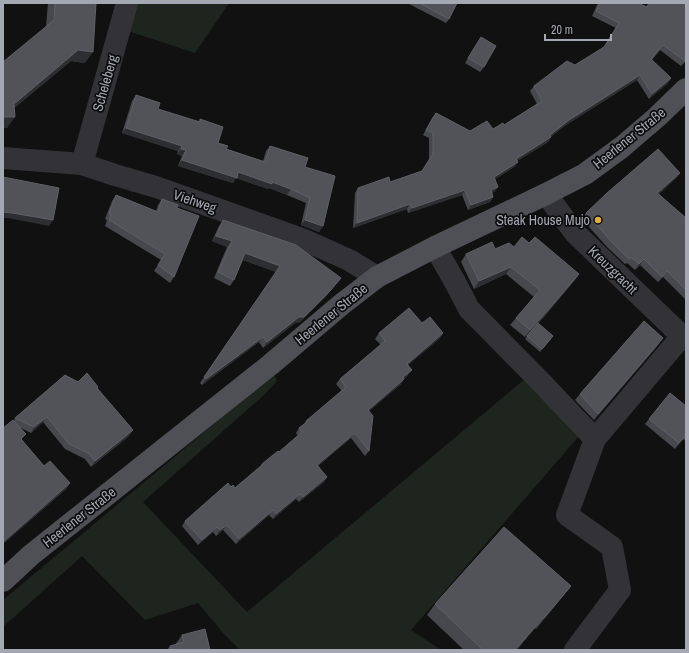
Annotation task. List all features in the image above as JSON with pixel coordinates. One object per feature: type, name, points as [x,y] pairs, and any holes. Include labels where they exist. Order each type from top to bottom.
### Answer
[{"type":"main road","name":"Heerlener Straße","points":[[3,581],[30,555],[270,365],[342,304],[377,277],[585,174],[622,147],[657,117],[686,89]]},
{"type":"street","name":"Scheleberg","points":[[82,164],[127,3]]},
{"type":"street","name":"Viehweg","points":[[3,158],[82,164],[156,187],[302,239],[349,260],[377,277]]},
{"type":"street","name":"Kreuzgracht","points":[[546,194],[575,233],[684,338]]},
{"type":"street","points":[[435,247],[456,282],[469,309],[538,378],[595,439]]},
{"type":"street","points":[[575,650],[620,590],[612,547],[567,515],[595,439],[684,338]]},
{"type":"shaded area","points":[[136,3],[229,3],[195,53],[128,31]]},
{"type":"shaded area","points":[[274,374],[277,381],[264,395],[143,502],[247,612],[526,378],[580,435],[411,630],[441,650],[240,650],[224,634],[198,603],[145,620],[82,556],[3,627],[3,600]]},
{"type":"building","points":[[55,3],[96,3],[93,52],[78,50],[14,104],[15,117],[3,117],[3,62],[54,20]]},
{"type":"building","points":[[419,3],[457,3],[449,19]]},
{"type":"building","points":[[600,3],[638,3],[647,7],[649,3],[686,3],[686,60],[685,61],[663,45],[651,59],[671,78],[652,94],[640,75],[569,120],[550,135],[551,137],[516,159],[518,162],[494,177],[498,187],[491,190],[493,197],[471,205],[465,190],[412,208],[410,204],[357,223],[358,188],[389,177],[390,182],[422,171],[433,154],[433,133],[426,130],[436,113],[470,131],[487,121],[493,129],[503,123],[504,125],[542,101],[534,86],[567,61],[575,65],[604,47],[619,23],[596,11]]},
{"type":"building","points":[[481,37],[496,46],[484,67],[468,58]]},
{"type":"building","points":[[136,95],[160,103],[158,109],[200,122],[200,119],[223,127],[218,143],[228,146],[226,149],[265,162],[270,146],[308,158],[305,167],[335,176],[323,226],[305,220],[310,198],[272,182],[272,184],[238,172],[237,178],[182,160],[186,150],[181,149],[182,146],[126,128]]},
{"type":"building","points":[[658,149],[680,173],[657,193],[686,218],[686,290],[667,271],[662,277],[644,259],[639,264],[631,257],[629,259],[586,213]]},
{"type":"building","points":[[3,177],[59,188],[53,220],[3,212]]},
{"type":"building","points":[[116,195],[158,212],[162,199],[178,205],[177,208],[199,216],[174,277],[158,265],[165,254],[109,220],[111,215],[109,214]]},
{"type":"building","points":[[223,220],[296,245],[341,278],[304,317],[299,317],[267,342],[263,337],[206,379],[204,377],[280,266],[245,253],[234,280],[218,272],[232,241],[216,236]]},
{"type":"building","points":[[522,237],[529,243],[535,237],[579,274],[530,330],[516,318],[540,290],[511,267],[479,281],[466,254],[492,242],[495,249],[509,243],[514,247]]},
{"type":"building","points":[[409,308],[422,323],[430,317],[443,333],[407,364],[412,370],[403,377],[404,379],[368,410],[373,416],[369,451],[355,433],[317,465],[327,477],[303,497],[300,494],[276,514],[273,510],[239,539],[227,525],[220,530],[217,527],[202,540],[185,521],[228,483],[231,487],[233,485],[235,488],[302,432],[299,428],[346,387],[340,379],[385,341],[379,333]]},
{"type":"building","points":[[644,321],[663,338],[598,414],[580,394]]},
{"type":"building","points":[[538,323],[553,336],[542,349],[527,336]]},
{"type":"building","points":[[87,373],[98,387],[97,388],[133,430],[95,461],[88,453],[69,444],[47,417],[34,427],[15,418],[65,375],[78,382]]},
{"type":"building","points":[[670,393],[686,406],[686,435],[679,443],[649,419]]},
{"type":"building","points":[[13,420],[26,434],[21,439],[44,466],[50,461],[70,483],[3,542],[3,428]]},
{"type":"building","points":[[504,527],[571,586],[515,650],[483,650],[435,604]]},
{"type":"building","points":[[205,629],[210,650],[171,650],[170,646],[184,642],[182,635]]},
{"type":"place","name":"Steak House Mujo","points":[[598,220]]}]
